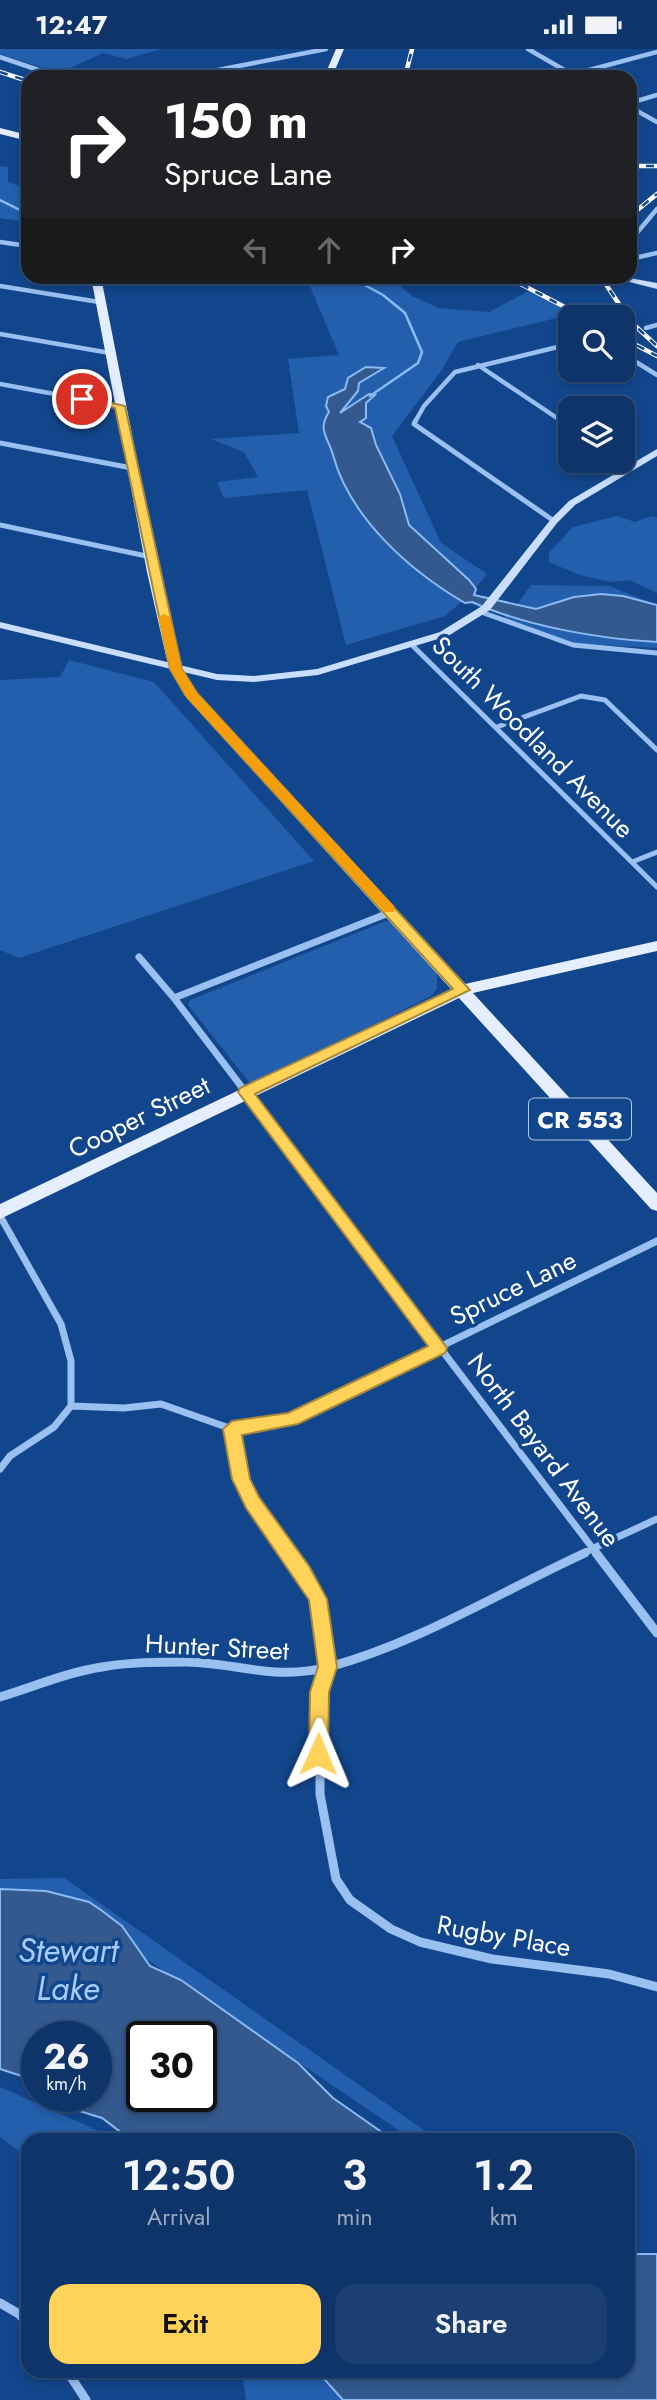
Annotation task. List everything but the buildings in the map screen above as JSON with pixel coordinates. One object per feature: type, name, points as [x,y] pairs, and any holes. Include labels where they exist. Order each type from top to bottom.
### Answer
[{"type":"main road","points":[[331,70],[341,49]]},
{"type":"main road","points":[[0,131],[21,136]]},
{"type":"main road","name":"CR 553","points":[[97,284],[132,468],[176,669],[192,695],[657,1204]]},
{"type":"main road","name":"Cooper Street","points":[[0,1214],[245,1092],[462,990],[657,946]]},
{"type":"street","points":[[218,70],[326,49]]},
{"type":"street","points":[[528,49],[565,70]]},
{"type":"street","points":[[596,70],[657,52]]},
{"type":"street","points":[[0,57],[38,70]]},
{"type":"street","points":[[637,102],[657,95]]},
{"type":"street","points":[[637,109],[657,122]]},
{"type":"street","points":[[637,233],[657,209]]},
{"type":"street","points":[[0,242],[21,245]]},
{"type":"street","points":[[637,257],[657,253]]},
{"type":"street","points":[[637,280],[657,286]]},
{"type":"street","points":[[0,286],[99,302]]},
{"type":"street","points":[[646,328],[657,325]]},
{"type":"street","points":[[0,334],[110,353]]},
{"type":"street","points":[[554,521],[414,424],[448,376],[478,365],[558,347]]},
{"type":"street","points":[[635,361],[657,375]]},
{"type":"street","points":[[478,365],[558,418]]},
{"type":"street","points":[[0,384],[120,406]]},
{"type":"street","points":[[0,443],[132,468]]},
{"type":"street","points":[[635,460],[657,452]]},
{"type":"street","points":[[0,625],[217,677],[271,678],[318,672],[444,634],[486,607],[554,521],[572,503],[614,473]]},
{"type":"street","points":[[0,524],[152,557]]},
{"type":"street","points":[[486,607],[573,645],[657,653]]},
{"type":"street","name":"South Woodland Avenue","points":[[412,645],[657,887]]},
{"type":"street","points":[[497,727],[581,696],[594,696],[605,700],[657,750]]},
{"type":"street","points":[[632,862],[657,852]]},
{"type":"street","points":[[174,998],[392,911]]},
{"type":"street","name":"North Bayard Avenue","points":[[139,957],[174,998],[657,1633]]},
{"type":"street","points":[[0,1214],[61,1324],[71,1361],[71,1406],[54,1427],[10,1457],[0,1469]]},
{"type":"street","name":"Spruce Lane","points":[[232,1429],[259,1427],[292,1419],[657,1241]]},
{"type":"street","points":[[71,1406],[124,1408],[161,1405],[179,1408],[232,1429]]},
{"type":"street","name":"Rugby Place","points":[[232,1429],[234,1452],[247,1491],[318,1599],[328,1667],[320,1692],[320,1794],[336,1879],[350,1899],[391,1929],[420,1943],[492,1959],[608,1974],[657,1987]]},
{"type":"street","name":"Hunter Street","points":[[0,1697],[100,1667],[141,1663],[190,1662],[272,1674],[328,1667],[452,1621],[507,1590],[657,1519]]},
{"type":"street","points":[[0,2303],[21,2316]]},
{"type":"street","points":[[72,2378],[86,2400]]},
{"type":"shaded area","points":[[0,49],[161,49],[126,59],[103,53],[66,70],[50,70],[0,54]]},
{"type":"shaded area","points":[[0,166],[8,167],[8,182],[21,186],[21,221],[0,218]]},
{"type":"shaded area","points":[[309,284],[398,284],[412,296],[439,308],[489,312],[529,291],[558,306],[558,318],[458,342],[441,371],[392,436],[441,543],[487,574],[470,595],[445,616],[346,645],[307,490],[224,498],[217,482],[258,477],[244,452],[211,439],[299,433],[288,359],[339,355]]},
{"type":"shaded area","points":[[617,516],[635,522],[651,516],[657,518],[657,593],[630,580],[611,582],[580,575],[549,562],[549,553],[573,527]]},
{"type":"shaded area","points":[[531,585],[609,586],[657,605],[657,648],[573,644],[503,618],[514,609]]},
{"type":"shaded area","points":[[69,660],[154,682],[314,861],[19,958],[0,950],[0,680],[60,677]]},
{"type":"shaded area","points":[[386,921],[391,922],[437,973],[437,989],[431,996],[256,1083],[249,1082],[188,1005],[190,1000]]},
{"type":"shaded area","points":[[64,1878],[428,2133],[403,2133],[46,1891],[0,1891],[0,1879]]},
{"type":"shaded area","points":[[0,2087],[21,2096],[21,2112],[56,2112],[103,2133],[21,2133],[21,2153],[0,2137]]},
{"type":"shaded area","points":[[243,2378],[326,2378],[342,2400],[246,2400]]},
{"type":"water","points":[[366,367],[384,368],[359,383],[358,391],[340,413],[369,394],[375,395],[366,403],[366,418],[360,422],[371,428],[376,445],[400,494],[409,525],[469,580],[476,589],[474,595],[536,609],[574,597],[601,594],[623,596],[657,605],[657,642],[563,630],[515,618],[472,602],[465,603],[404,559],[385,541],[353,500],[341,478],[324,429],[329,412],[326,406],[328,397],[345,389],[348,378]]},
{"type":"water","name":"Stewart Lake","points":[[0,1889],[46,1891],[89,1902],[122,1926],[150,1966],[181,1980],[298,2063],[333,2098],[383,2133],[122,2133],[102,2118],[83,2112],[112,2112],[112,2021],[21,2021],[21,2076],[0,2069]]},
{"type":"water","points":[[635,2254],[657,2254],[657,2400],[343,2400],[323,2378],[635,2378]]},
{"type":"waterway","points":[[0,200],[21,210]]},
{"type":"waterway","points":[[363,284],[383,295],[405,313],[422,352],[418,363],[370,396]]},
{"type":"railway","points":[[407,70],[412,49]]},
{"type":"railway","points":[[0,72],[21,79]]},
{"type":"railway","points":[[637,166],[657,166]]},
{"type":"railway","points":[[637,210],[657,194]]},
{"type":"railway","points":[[520,284],[561,305]]},
{"type":"railway","points":[[606,284],[631,322],[657,346]]},
{"type":"railway","points":[[635,344],[657,356]]},
{"type":"slow traffic","points":[[164,617],[176,669],[192,695],[389,909]]},
{"type":"route","points":[[82,399],[120,406],[153,572],[176,669],[192,695],[462,990],[245,1092],[439,1348],[292,1419],[259,1427],[232,1429],[234,1452],[241,1479],[253,1503],[303,1571],[318,1599],[328,1667],[320,1692],[318,1754]]}]
